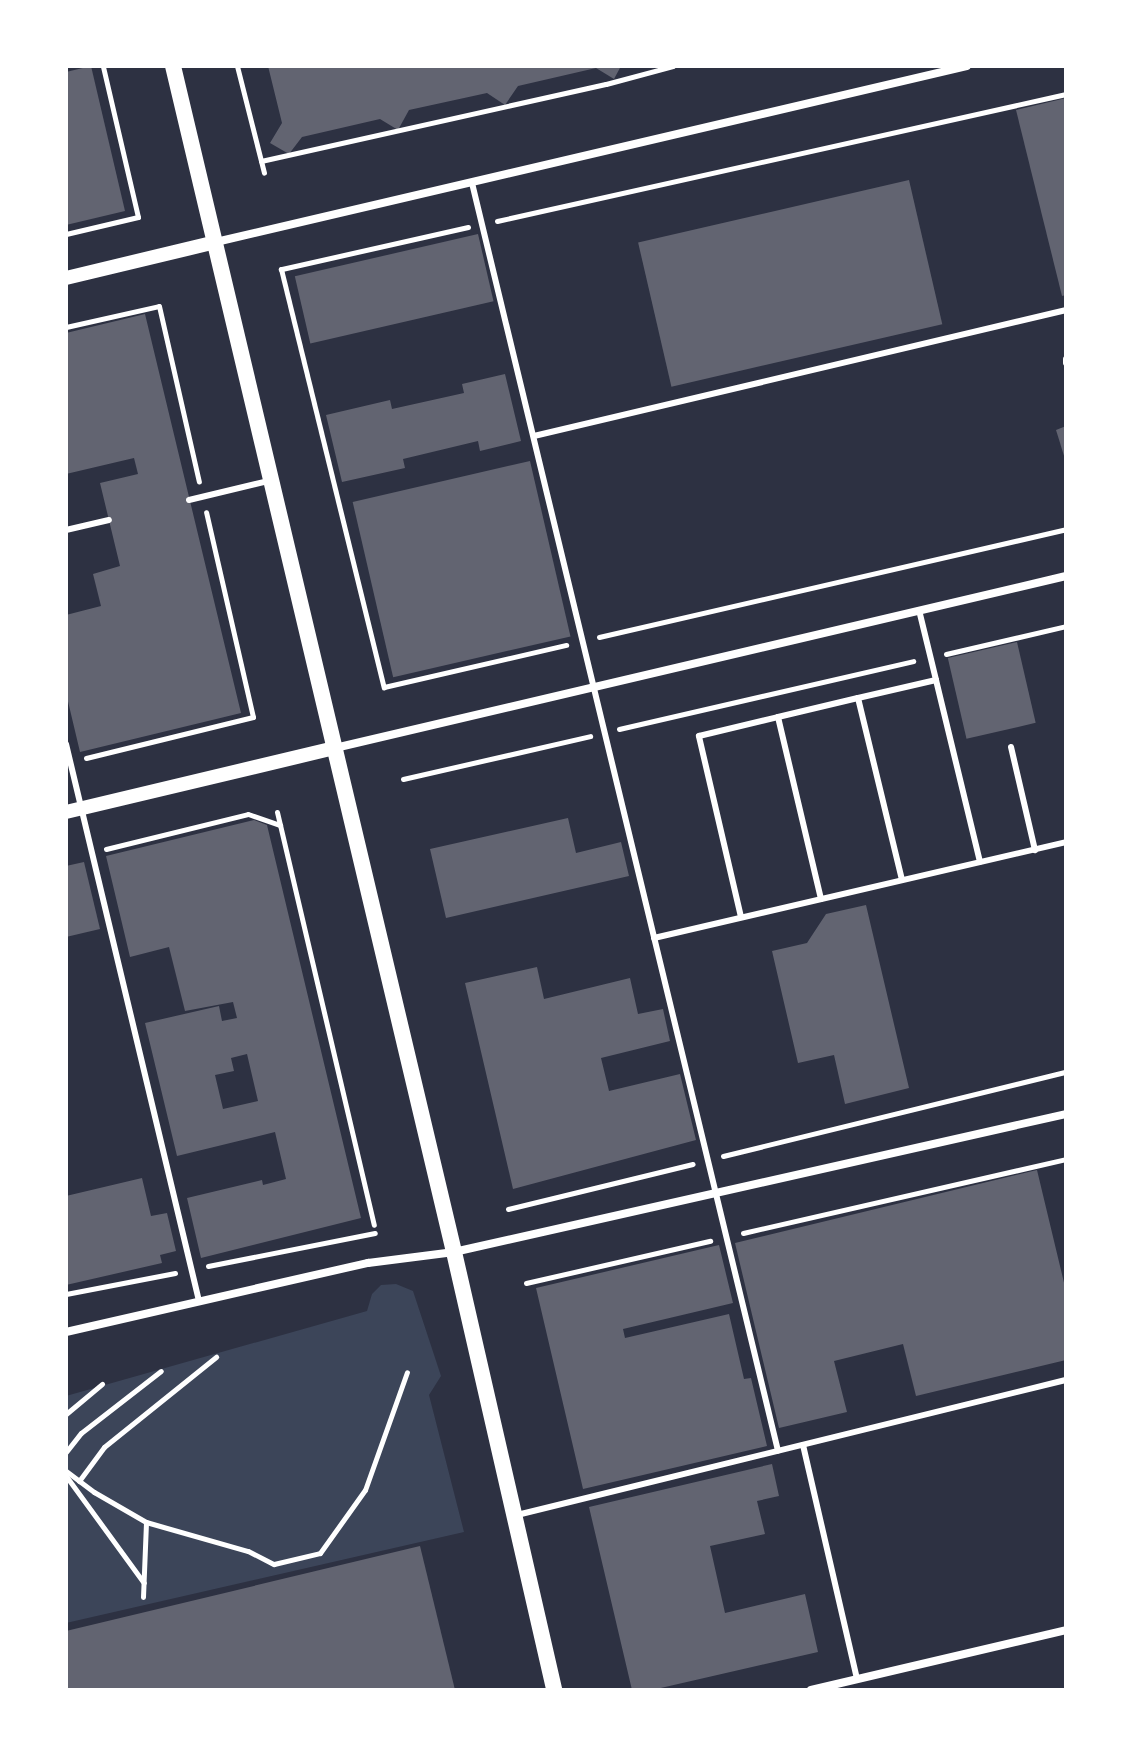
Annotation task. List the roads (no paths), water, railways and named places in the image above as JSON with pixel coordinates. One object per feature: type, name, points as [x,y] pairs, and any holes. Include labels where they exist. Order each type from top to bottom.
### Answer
[{"type":"main road","points":[[173,66],[454,1252],[554,1690]]},
{"type":"street","points":[[66,278],[967,66]]},
{"type":"street","points":[[66,812],[1066,576]]},
{"type":"street","points":[[66,1332],[368,1263],[454,1252],[1066,1114]]},
{"type":"street","points":[[811,1690],[1066,1630]]},
{"type":"lane","points":[[472,183],[778,1451]]},
{"type":"lane","points":[[534,436],[1066,310]]},
{"type":"lane","points":[[189,500],[272,480]]},
{"type":"lane","points":[[66,530],[109,520]]},
{"type":"lane","points":[[919,610],[980,862]]},
{"type":"lane","points":[[741,917],[699,736],[936,680]]},
{"type":"lane","points":[[858,698],[902,880]]},
{"type":"lane","points":[[778,717],[821,899]]},
{"type":"lane","points":[[66,744],[199,1301]]},
{"type":"lane","points":[[1011,747],[1035,850]]},
{"type":"lane","points":[[654,938],[1066,842]]},
{"type":"lane","points":[[513,1516],[1066,1380]]},
{"type":"lane","points":[[803,1445],[857,1679]]}]
